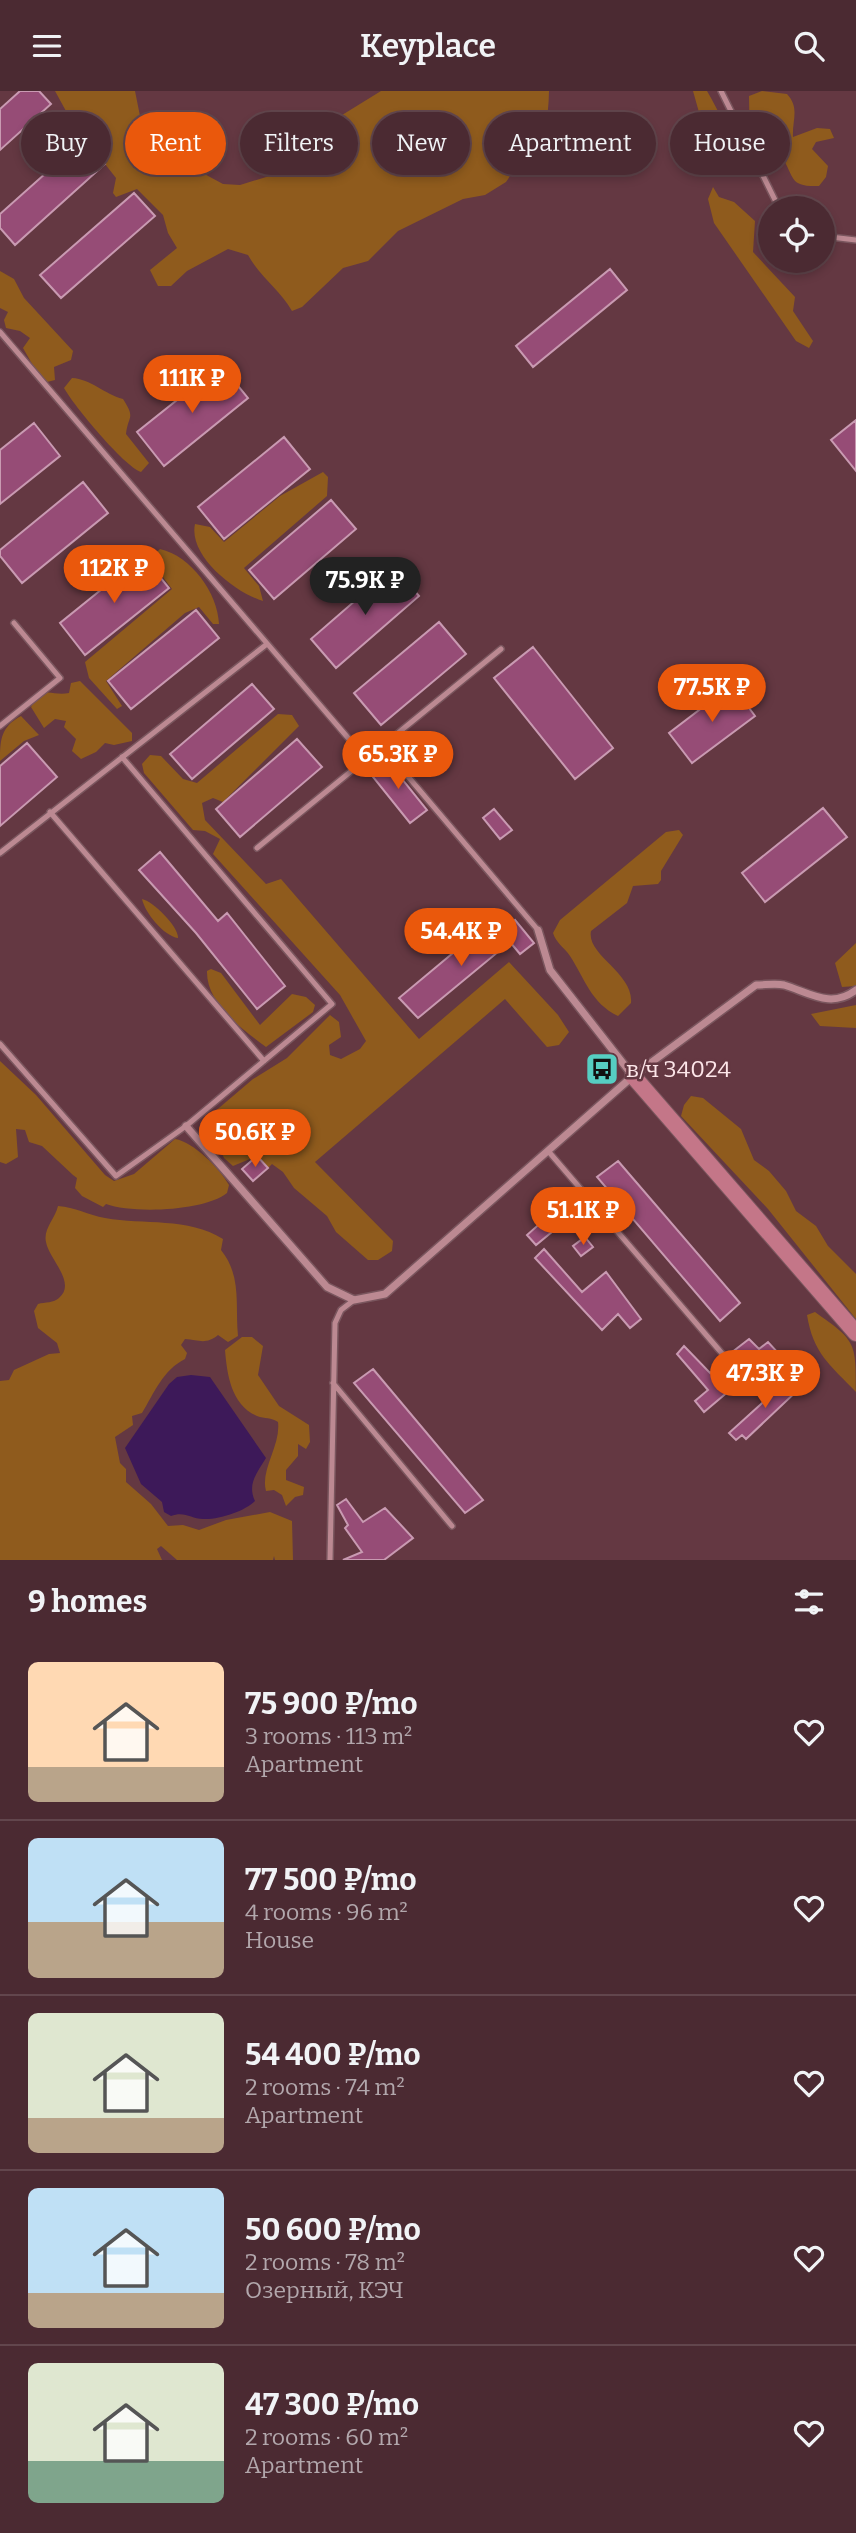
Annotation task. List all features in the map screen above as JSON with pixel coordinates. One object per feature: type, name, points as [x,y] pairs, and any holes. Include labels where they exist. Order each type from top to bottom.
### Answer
[{"type":"street","points":[[538,930],[550,970],[633,1076],[856,1333]]},
{"type":"street","points":[[186,1126],[327,1287],[354,1300],[384,1294],[633,1076],[756,985],[782,984],[818,1000],[847,997],[856,990]]},
{"type":"lane","points":[[721,91],[773,196]]},
{"type":"lane","points":[[835,238],[856,240]]},
{"type":"lane","points":[[0,333],[367,760]]},
{"type":"lane","points":[[0,726],[60,678],[14,623]]},
{"type":"lane","points":[[0,853],[267,644]]},
{"type":"lane","points":[[257,848],[501,649]]},
{"type":"lane","points":[[383,747],[538,930]]},
{"type":"lane","points":[[0,1044],[116,1176],[186,1126],[332,1005],[122,757]]},
{"type":"lane","points":[[50,812],[264,1061]]},
{"type":"lane","points":[[549,1152],[738,1372]]},
{"type":"lane","points":[[330,1560],[335,1323],[341,1310],[354,1300]]},
{"type":"lane","points":[[333,1383],[452,1526]]},
{"type":"shaded area","points":[[55,91],[135,91],[139,112],[125,112],[125,175],[206,175],[223,184],[240,185],[273,175],[358,175],[358,112],[347,112],[381,91],[549,91],[548,112],[484,112],[484,175],[511,175],[506,182],[485,195],[463,199],[398,231],[368,261],[343,268],[302,307],[292,311],[248,255],[228,249],[187,271],[171,286],[158,286],[150,270],[177,248],[168,233],[163,215],[137,189],[116,197],[113,193],[116,178],[111,172],[111,112],[67,112]]},
{"type":"shaded area","points":[[693,91],[707,91],[718,112],[699,112]]},
{"type":"shaded area","points":[[762,91],[787,94],[794,109],[793,137],[817,128],[830,129],[834,138],[816,142],[812,149],[828,166],[826,177],[819,186],[802,185],[794,180],[790,172],[790,112],[749,112],[749,96]]},
{"type":"shaded area","points":[[713,187],[719,197],[734,202],[755,221],[753,252],[758,257],[758,273],[773,273],[795,297],[793,311],[813,341],[809,348],[796,341],[714,223],[708,199]]},
{"type":"shaded area","points":[[0,271],[14,279],[24,298],[73,351],[71,360],[54,367],[55,380],[43,383],[23,348],[30,338],[20,331],[6,328],[4,320],[8,312],[0,308]]},
{"type":"shaded area","points":[[72,378],[85,381],[123,399],[130,414],[126,434],[149,463],[141,472],[112,448],[69,397],[64,388]]},
{"type":"shaded area","points":[[323,472],[328,477],[327,496],[244,568],[259,586],[263,601],[228,582],[206,560],[195,536],[195,524],[210,527],[224,542],[280,496]]},
{"type":"shaded area","points":[[160,549],[182,559],[201,577],[214,600],[219,624],[213,624],[199,607],[185,613],[106,681],[122,706],[117,709],[89,678],[85,662],[172,589],[153,564],[153,556]]},
{"type":"shaded area","points":[[80,681],[132,733],[132,741],[114,745],[105,743],[96,752],[81,759],[72,751],[76,739],[64,727],[66,721],[55,719],[44,728],[31,707],[36,700],[44,693],[69,693],[71,683]]},
{"type":"shaded area","points":[[278,714],[292,715],[299,726],[223,802],[213,798],[202,803],[205,820],[266,884],[281,879],[419,1039],[509,962],[558,1015],[569,1032],[559,1045],[547,1047],[505,999],[315,1162],[393,1241],[392,1251],[378,1260],[368,1260],[336,1232],[327,1216],[294,1188],[283,1172],[272,1164],[268,1168],[257,1156],[233,1166],[224,1158],[206,1119],[253,1079],[287,1058],[330,1015],[339,1022],[341,1037],[329,1045],[330,1055],[341,1059],[360,1049],[366,1041],[340,995],[213,854],[220,839],[205,831],[193,830],[144,773],[142,764],[150,755],[161,756],[183,779],[197,783]]},
{"type":"shaded area","points":[[21,716],[39,735],[24,741],[0,761],[3,734],[14,720]]},
{"type":"shaded area","points":[[679,830],[683,835],[661,871],[658,884],[633,886],[627,903],[591,931],[591,940],[596,948],[625,982],[630,992],[631,1003],[618,1016],[595,997],[553,933],[560,920],[666,832]]},
{"type":"shaded area","points":[[142,899],[164,915],[178,938],[156,923]]},
{"type":"shaded area","points":[[856,943],[856,986],[842,987],[835,963]]},
{"type":"shaded area","points":[[211,969],[221,973],[260,1025],[292,994],[306,997],[315,1005],[313,1012],[266,1047],[237,1024],[219,1005],[208,983],[207,971]]},
{"type":"shaded area","points":[[856,1005],[856,1028],[820,1026],[811,1014]]},
{"type":"shaded area","points":[[0,1061],[36,1095],[105,1175],[114,1181],[134,1174],[175,1139],[190,1145],[213,1164],[229,1185],[227,1193],[203,1204],[186,1207],[150,1210],[106,1204],[103,1207],[82,1196],[75,1188],[77,1178],[42,1146],[29,1142],[25,1130],[16,1129],[18,1157],[6,1164],[0,1162]]},
{"type":"shaded area","points":[[691,1096],[703,1098],[741,1129],[754,1160],[769,1171],[786,1191],[796,1211],[816,1226],[828,1246],[856,1274],[856,1319],[768,1209],[681,1116],[684,1105]]},
{"type":"shaded area","points":[[58,1206],[105,1218],[195,1227],[223,1239],[221,1250],[228,1260],[235,1280],[238,1336],[228,1342],[218,1335],[206,1341],[185,1339],[181,1345],[187,1353],[185,1359],[165,1376],[142,1413],[132,1416],[133,1425],[115,1437],[120,1463],[126,1469],[126,1482],[151,1504],[168,1526],[183,1525],[199,1530],[226,1520],[270,1512],[292,1521],[293,1560],[275,1560],[274,1556],[273,1560],[177,1560],[161,1546],[157,1549],[162,1560],[0,1560],[0,1381],[9,1380],[14,1370],[49,1354],[60,1353],[57,1343],[38,1328],[34,1311],[38,1304],[55,1301],[64,1292],[64,1278],[46,1242],[48,1228]]},
{"type":"shaded area","points":[[815,1312],[839,1330],[851,1344],[854,1352],[856,1392],[818,1349],[807,1315]]},
{"type":"shaded area","points":[[242,1337],[252,1337],[263,1346],[258,1375],[279,1406],[309,1425],[310,1442],[306,1449],[298,1444],[298,1456],[286,1470],[286,1480],[304,1487],[303,1495],[295,1497],[286,1506],[282,1495],[274,1490],[266,1491],[265,1483],[277,1440],[278,1422],[248,1411],[236,1397],[229,1379],[225,1350]]},
{"type":"shaded area","points":[[177,1377],[210,1377],[266,1458],[253,1484],[255,1501],[238,1511],[216,1518],[199,1519],[180,1514],[171,1516],[164,1512],[162,1502],[141,1484],[125,1448],[169,1384]]},
{"type":"building","points":[[20,91],[39,91],[51,104],[42,112],[21,112],[21,131],[0,150],[0,109]]},
{"type":"building","points":[[44,175],[93,175],[15,245],[0,228],[0,214]]},
{"type":"building","points":[[134,193],[155,216],[61,298],[40,275]]},
{"type":"building","points":[[610,269],[627,290],[533,367],[516,346]]},
{"type":"building","points":[[221,365],[248,398],[164,466],[137,432]]},
{"type":"building","points":[[856,420],[856,471],[831,440]]},
{"type":"building","points":[[34,423],[60,456],[0,504],[0,450]]},
{"type":"building","points":[[284,437],[310,469],[224,539],[198,507]]},
{"type":"building","points":[[83,482],[108,513],[22,583],[0,556],[0,550]]},
{"type":"building","points":[[331,500],[356,529],[274,599],[249,570]]},
{"type":"building","points":[[143,556],[169,588],[85,655],[60,623]]},
{"type":"building","points":[[394,567],[419,596],[336,668],[311,639]]},
{"type":"building","points":[[196,610],[219,638],[131,709],[108,681]]},
{"type":"building","points":[[439,622],[466,654],[381,725],[354,693]]},
{"type":"building","points":[[533,647],[613,748],[575,779],[494,678]]},
{"type":"building","points":[[252,684],[274,709],[192,779],[170,754]]},
{"type":"building","points":[[732,685],[755,716],[692,763],[669,733]]},
{"type":"building","points":[[297,739],[322,767],[240,837],[216,809]]},
{"type":"building","points":[[27,743],[57,777],[0,826],[0,766]]},
{"type":"building","points":[[386,759],[427,810],[410,823],[369,772]]},
{"type":"building","points":[[823,808],[847,837],[765,902],[742,873]]},
{"type":"building","points":[[494,809],[512,830],[500,839],[483,818]]},
{"type":"building","points":[[160,852],[218,921],[227,913],[285,986],[257,1009],[196,933],[139,870]]},
{"type":"building","points":[[515,920],[534,943],[520,954],[510,942],[418,1018],[399,998],[477,933],[489,946]]},
{"type":"building","points":[[257,1156],[268,1168],[253,1181],[242,1169]]},
{"type":"building","points":[[618,1161],[740,1303],[720,1321],[597,1177]]},
{"type":"building","points":[[577,1196],[588,1209],[578,1217],[575,1213],[536,1245],[527,1235],[544,1220],[540,1215],[550,1207],[556,1213]]},
{"type":"building","points":[[585,1237],[593,1247],[581,1256],[573,1246]]},
{"type":"building","points":[[544,1249],[582,1292],[606,1272],[641,1319],[630,1328],[618,1314],[602,1330],[535,1258]]},
{"type":"building","points":[[749,1339],[759,1349],[768,1342],[781,1356],[769,1365],[757,1352],[740,1366],[731,1353]]},
{"type":"building","points":[[684,1346],[710,1373],[723,1363],[731,1372],[727,1376],[736,1385],[704,1412],[695,1401],[708,1390],[677,1354]]},
{"type":"building","points":[[373,1369],[483,1500],[465,1513],[354,1383]]},
{"type":"building","points":[[790,1378],[800,1388],[746,1439],[742,1435],[736,1440],[729,1433]]},
{"type":"building","points":[[346,1499],[363,1522],[385,1508],[413,1538],[384,1560],[343,1560],[362,1552],[345,1528],[348,1525],[337,1505]]},
{"type":"place","name":"в/ч 34024","points":[[602,1069]]}]
